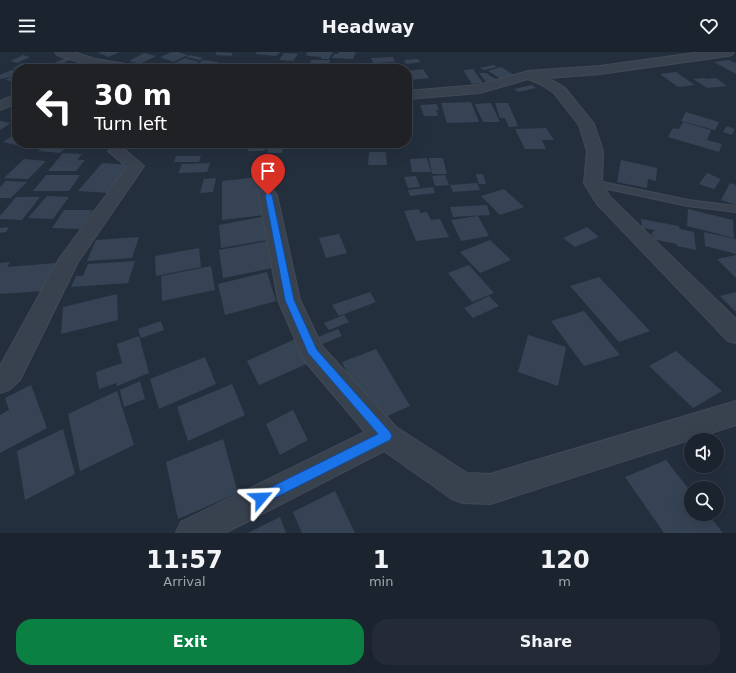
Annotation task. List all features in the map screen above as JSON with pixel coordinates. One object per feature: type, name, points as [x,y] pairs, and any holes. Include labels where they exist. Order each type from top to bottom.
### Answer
[{"type":"street","points":[[61,52],[105,64]]},
{"type":"street","points":[[412,95],[480,89],[528,75],[600,70],[728,52]]},
{"type":"street","points":[[89,64],[93,62]]},
{"type":"street","points":[[528,75],[545,81],[559,90],[586,124],[595,151],[593,183],[603,200],[736,334]]},
{"type":"street","points":[[0,106],[12,100]]},
{"type":"street","points":[[0,382],[10,372],[69,259],[136,166],[116,151],[118,148]]},
{"type":"street","points":[[268,195],[289,300],[313,353],[386,436],[463,488],[490,490],[736,413]]},
{"type":"street","points":[[192,533],[386,436]]},
{"type":"lane","points":[[593,183],[688,203],[736,209]]},
{"type":"building","points":[[120,52],[109,57],[98,53]]},
{"type":"building","points":[[172,52],[188,55],[173,62],[160,57]]},
{"type":"building","points":[[217,52],[233,53],[231,56],[215,55]]},
{"type":"building","points":[[257,52],[280,52],[276,56],[255,54]]},
{"type":"building","points":[[307,52],[333,52],[329,59],[321,59],[321,57],[306,55]]},
{"type":"building","points":[[339,52],[356,52],[353,59],[332,58],[334,54],[338,54]]},
{"type":"building","points":[[144,53],[156,56],[140,64],[129,61]]},
{"type":"building","points":[[284,53],[298,54],[293,61],[279,60]]},
{"type":"building","points":[[23,55],[30,57],[17,63],[10,61]]},
{"type":"building","points":[[190,55],[203,58],[200,60],[186,57]]},
{"type":"building","points":[[393,57],[395,62],[373,63],[371,58]]},
{"type":"building","points":[[65,58],[70,60],[61,64],[52,64]]},
{"type":"building","points":[[185,58],[199,62],[195,64],[173,64]]},
{"type":"building","points":[[418,59],[421,62],[406,64],[404,60]]},
{"type":"building","points":[[203,60],[219,62],[217,64],[199,64]]},
{"type":"building","points":[[311,60],[330,60],[329,64],[310,64]]},
{"type":"building","points":[[728,60],[736,63],[736,74],[714,62]]},
{"type":"building","points":[[493,65],[497,67],[484,70],[480,68]]},
{"type":"building","points":[[501,67],[514,75],[501,79],[488,71]]},
{"type":"building","points":[[423,69],[429,78],[412,80],[412,70]]},
{"type":"building","points":[[473,69],[483,83],[472,84],[463,70]]},
{"type":"building","points":[[12,70],[12,77],[0,79],[0,75]]},
{"type":"building","points":[[676,72],[695,85],[678,87],[660,74]]},
{"type":"building","points":[[479,73],[486,73],[499,81],[487,83]]},
{"type":"building","points":[[12,77],[12,81],[5,80]]},
{"type":"building","points":[[716,78],[727,86],[707,88],[693,79]]},
{"type":"building","points":[[532,85],[536,88],[518,92],[514,89]]},
{"type":"building","points":[[471,102],[479,122],[447,123],[441,103]]},
{"type":"building","points":[[491,103],[500,122],[483,122],[475,104]]},
{"type":"building","points":[[495,103],[508,103],[518,126],[509,127],[505,118],[500,118]]},
{"type":"building","points":[[437,104],[439,110],[436,110],[438,116],[424,116],[420,105]]},
{"type":"building","points":[[686,112],[719,122],[715,130],[681,121]]},
{"type":"building","points":[[0,121],[11,123],[0,130]]},
{"type":"building","points":[[683,122],[711,130],[707,140],[722,144],[719,152],[668,137],[673,128],[679,129]]},
{"type":"building","points":[[727,126],[735,129],[732,135],[723,132]]},
{"type":"building","points":[[546,128],[554,140],[542,140],[546,149],[525,149],[515,129]]},
{"type":"building","points":[[12,136],[12,144],[3,142]]},
{"type":"building","points":[[41,148],[66,148],[60,153],[38,151]]},
{"type":"building","points":[[248,148],[265,148],[264,151],[247,151]]},
{"type":"building","points":[[268,148],[283,148],[282,153],[267,153]]},
{"type":"building","points":[[369,152],[386,152],[387,165],[368,165]]},
{"type":"building","points":[[63,153],[82,154],[77,160],[85,160],[76,171],[48,171]]},
{"type":"building","points":[[176,156],[201,156],[199,162],[174,162]]},
{"type":"building","points":[[427,158],[431,172],[412,172],[410,159]]},
{"type":"building","points":[[429,158],[443,158],[447,174],[432,174]]},
{"type":"building","points":[[24,159],[46,161],[28,179],[4,178]]},
{"type":"building","points":[[621,160],[657,168],[656,181],[648,179],[647,188],[617,182]]},
{"type":"building","points":[[102,163],[132,165],[109,193],[78,191]]},
{"type":"building","points":[[210,163],[207,172],[178,173],[182,164]]},
{"type":"building","points":[[707,173],[721,179],[714,189],[699,184]]},
{"type":"building","points":[[476,174],[483,174],[486,184],[479,184]]},
{"type":"building","points":[[46,175],[80,175],[69,191],[33,191]]},
{"type":"building","points":[[445,175],[449,185],[435,186],[432,176]]},
{"type":"building","points":[[416,176],[420,187],[408,188],[404,177]]},
{"type":"building","points":[[261,177],[265,215],[222,220],[222,181]]},
{"type":"building","points":[[216,178],[213,192],[200,193],[204,179]]},
{"type":"building","points":[[6,181],[27,182],[11,198],[0,198],[0,187]]},
{"type":"building","points":[[477,183],[480,190],[453,192],[450,185]]},
{"type":"building","points":[[730,183],[736,185],[736,205],[721,200]]},
{"type":"building","points":[[433,187],[435,193],[410,196],[408,190]]},
{"type":"building","points":[[504,189],[524,207],[500,215],[481,196]]},
{"type":"building","points":[[47,196],[69,197],[53,219],[28,218]]},
{"type":"building","points":[[16,197],[40,197],[22,220],[0,219],[0,216]]},
{"type":"building","points":[[487,205],[490,215],[453,217],[450,207]]},
{"type":"building","points":[[419,209],[420,213],[427,212],[431,220],[440,219],[449,237],[416,241],[404,211]]},
{"type":"building","points":[[688,209],[733,220],[734,238],[687,226]]},
{"type":"building","points":[[64,210],[93,210],[81,229],[52,228]]},
{"type":"building","points":[[478,216],[489,236],[461,241],[451,220]]},
{"type":"building","points":[[262,217],[267,240],[221,248],[219,225]]},
{"type":"building","points":[[641,219],[679,226],[680,229],[694,232],[696,250],[677,246],[677,244],[656,240],[651,234],[655,230],[642,228]]},
{"type":"building","points":[[9,227],[6,232],[0,233],[0,228]]},
{"type":"building","points":[[587,227],[599,237],[575,247],[563,238]]},
{"type":"building","points":[[704,232],[736,239],[736,254],[705,246]]},
{"type":"building","points":[[339,234],[347,253],[326,258],[319,238]]},
{"type":"building","points":[[139,237],[132,258],[87,261],[96,240]]},
{"type":"building","points":[[490,240],[511,260],[480,273],[460,252]]},
{"type":"building","points":[[268,241],[273,268],[223,278],[219,250]]},
{"type":"building","points":[[199,248],[201,267],[156,276],[155,256]]},
{"type":"building","points":[[736,255],[736,278],[717,259]]},
{"type":"building","points":[[135,261],[128,283],[71,287],[76,276],[83,276],[88,264]]},
{"type":"building","points":[[10,262],[7,267],[56,263],[44,291],[0,294],[0,263]]},
{"type":"building","points":[[469,265],[494,293],[472,302],[448,273]]},
{"type":"building","points":[[211,266],[215,290],[162,301],[161,276]]},
{"type":"building","points":[[267,272],[276,301],[225,315],[218,284]]},
{"type":"building","points":[[599,277],[650,331],[619,342],[570,286]]},
{"type":"building","points":[[370,292],[376,302],[339,316],[332,305]]},
{"type":"building","points":[[736,292],[736,312],[720,296]]},
{"type":"building","points":[[117,294],[118,320],[61,334],[63,307]]},
{"type":"building","points":[[489,296],[499,306],[473,318],[464,308]]},
{"type":"building","points":[[584,311],[620,355],[584,366],[551,321]]},
{"type":"building","points":[[344,315],[349,322],[329,330],[324,323]]},
{"type":"building","points":[[161,321],[164,330],[141,338],[138,329]]},
{"type":"building","points":[[338,329],[342,336],[320,345],[316,338]]},
{"type":"building","points":[[528,335],[566,347],[558,386],[518,372]]},
{"type":"building","points":[[139,336],[149,373],[117,386],[116,383],[99,389],[96,372],[122,363],[117,344]]},
{"type":"building","points":[[295,339],[309,363],[259,385],[247,361]]},
{"type":"building","points":[[376,349],[410,406],[372,423],[342,362]]},
{"type":"building","points":[[676,351],[722,391],[693,408],[649,366]]},
{"type":"building","points":[[205,357],[216,384],[159,409],[150,379]]},
{"type":"building","points":[[140,381],[145,399],[124,407],[120,390]]},
{"type":"building","points":[[232,384],[245,415],[188,441],[177,407]]},
{"type":"building","points":[[31,385],[47,428],[0,453],[0,415],[9,410],[5,398]]},
{"type":"building","points":[[117,391],[134,445],[80,471],[68,414]]},
{"type":"building","points":[[293,410],[308,440],[280,455],[266,424]]},
{"type":"building","points":[[63,429],[75,474],[25,500],[17,451]]},
{"type":"building","points":[[223,439],[238,493],[178,519],[166,462]]},
{"type":"building","points":[[666,460],[684,483],[684,521],[714,521],[723,533],[664,533],[625,477]]},
{"type":"building","points":[[335,491],[355,533],[302,533],[293,512]]},
{"type":"building","points":[[280,517],[286,533],[248,533]]},
{"type":"route","points":[[261,498],[386,436],[313,353],[289,300],[268,195]]}]
